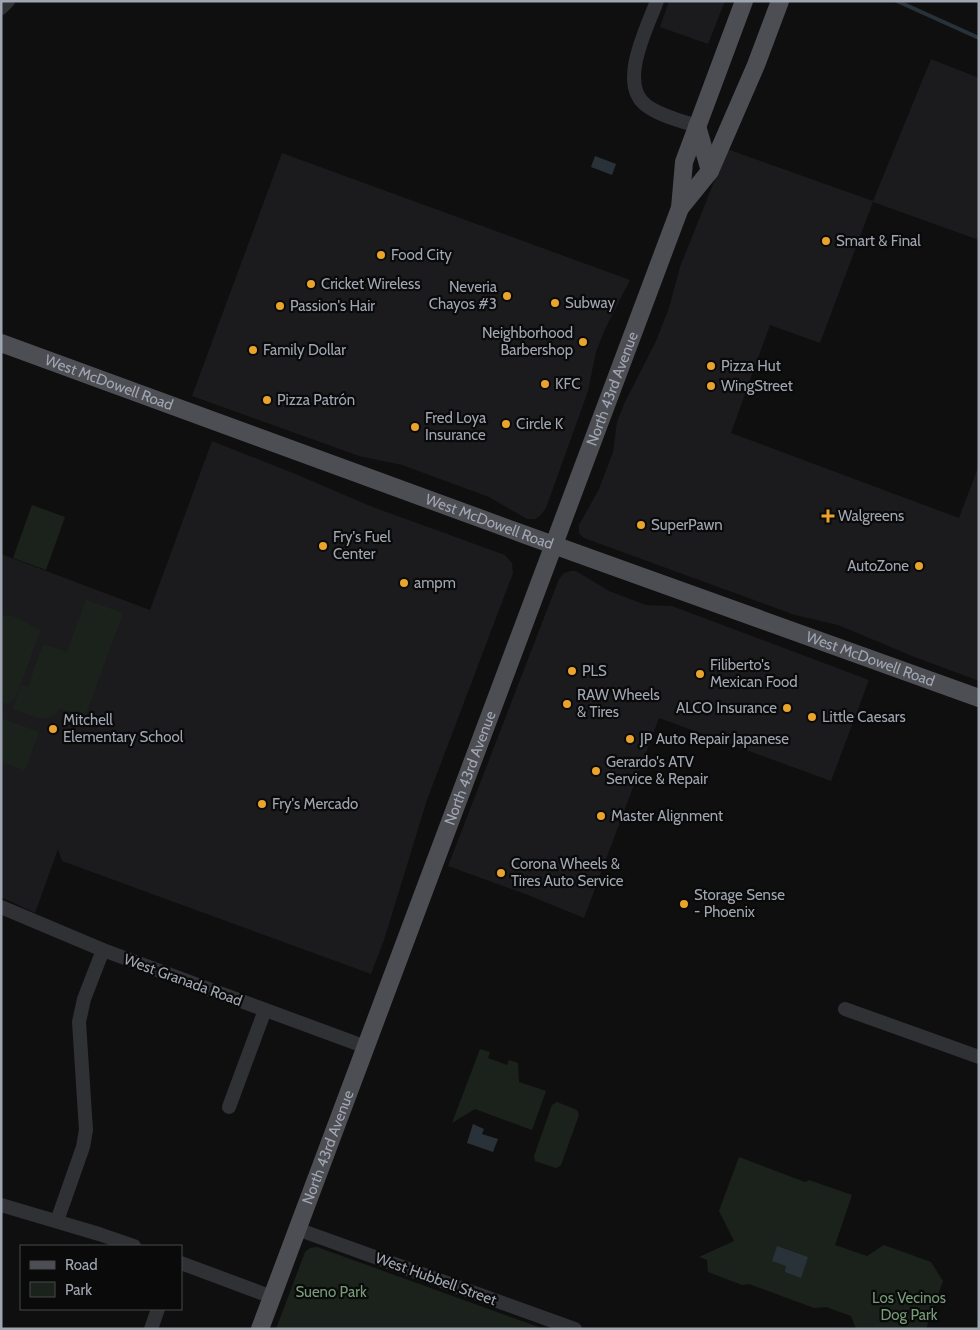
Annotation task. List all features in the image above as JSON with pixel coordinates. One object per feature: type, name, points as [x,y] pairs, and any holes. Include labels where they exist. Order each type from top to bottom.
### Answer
[{"type":"main road","name":"North 43rd Avenue","points":[[260,1329],[680,208],[684,162],[744,1]]},
{"type":"main road","name":"North 43rd Avenue","points":[[680,208],[710,171],[756,65],[780,1]]},
{"type":"main road","points":[[697,126],[710,171]]},
{"type":"main road","points":[[684,162],[710,171]]},
{"type":"main road","name":"West McDowell Road","points":[[1,343],[553,545],[979,698]]},
{"type":"street","points":[[1,8],[8,1]]},
{"type":"street","points":[[657,1],[633,70],[633,84],[636,96],[645,105],[656,111],[697,126]]},
{"type":"street","name":"West Granada Road","points":[[1,908],[103,950],[366,1047]]},
{"type":"street","points":[[57,1221],[83,1147],[86,1130],[79,1022],[84,999],[103,950]]},
{"type":"street","points":[[845,1009],[979,1057]]},
{"type":"street","points":[[229,1107],[265,1010]]},
{"type":"street","points":[[1,1204],[131,1245]]},
{"type":"street","name":"West Hubbell Street","points":[[297,1229],[575,1329]]},
{"type":"street","points":[[182,1263],[272,1297]]},
{"type":"street","points":[[151,1329],[158,1310]]},
{"type":"shaded area","points":[[669,1],[725,1],[708,44],[660,27]]},
{"type":"shaded area","points":[[931,59],[979,78],[979,240],[873,202],[820,343],[770,325],[731,433],[959,518],[979,465],[979,681],[838,625],[795,615],[584,538],[579,533],[579,525],[599,489],[613,452],[617,422],[624,404],[656,341],[669,308],[680,267],[727,149],[873,201]]},
{"type":"shaded area","points":[[282,153],[630,280],[605,329],[596,352],[588,391],[546,508],[540,516],[535,519],[527,519],[489,497],[402,465],[359,456],[192,396]]},
{"type":"shaded area","points":[[595,156],[616,164],[612,175],[591,167]]},
{"type":"shaded area","points":[[212,441],[370,506],[505,555],[512,563],[513,573],[427,800],[384,940],[371,974],[62,861],[58,849],[35,913],[1,897],[1,554],[150,610]]},
{"type":"shaded area","points":[[576,571],[609,591],[646,605],[672,606],[869,680],[831,781],[659,718],[584,918],[448,866],[559,579],[564,573]]},
{"type":"shaded area","points":[[473,1124],[484,1129],[482,1134],[498,1139],[493,1152],[467,1143]]},
{"type":"shaded area","points":[[777,1246],[808,1257],[801,1278],[785,1272],[786,1266],[772,1261]]},
{"type":"green space","points":[[32,505],[65,517],[46,570],[13,558]]},
{"type":"green space","points":[[86,600],[123,613],[85,717],[60,708],[50,717],[38,718],[13,709],[21,685],[28,687],[43,644],[67,652]]},
{"type":"green space","points":[[10,615],[40,631],[15,699],[7,704],[1,702],[1,616]]},
{"type":"green space","points":[[1,718],[39,732],[25,770],[1,762]]},
{"type":"green space","points":[[480,1049],[490,1052],[488,1058],[507,1065],[509,1060],[518,1063],[519,1082],[546,1091],[532,1130],[475,1109],[452,1123]]},
{"type":"green space","points":[[557,1102],[577,1110],[579,1115],[561,1165],[556,1168],[535,1161],[534,1156],[552,1105]]},
{"type":"green space","name":"Los Vecinos Dog Park","points":[[739,1157],[805,1182],[809,1180],[852,1195],[835,1245],[867,1256],[884,1245],[931,1262],[943,1281],[926,1329],[856,1329],[851,1316],[826,1307],[814,1308],[749,1284],[742,1285],[708,1272],[707,1260],[699,1257],[734,1241],[719,1211]]},
{"type":"green space","name":"Sueno Park","points":[[317,1247],[544,1329],[276,1329],[305,1252],[310,1248]]},
{"type":"waterway","points":[[897,1],[979,38]]},
{"type":"place","name":"Smart & Final","points":[[826,241]]},
{"type":"place","name":"Food City","points":[[381,255]]},
{"type":"place","name":"Cricket Wireless","points":[[311,284]]},
{"type":"place","name":"Neveria Chayos #3","points":[[507,296]]},
{"type":"place","name":"Subway","points":[[555,303]]},
{"type":"place","name":"Passion's Hair","points":[[280,306]]},
{"type":"place","name":"Neighborhood Barbershop","points":[[583,342]]},
{"type":"place","name":"Family Dollar","points":[[253,350]]},
{"type":"place","name":"Pizza Hut","points":[[711,366]]},
{"type":"place","name":"KFC","points":[[545,384]]},
{"type":"place","name":"WingStreet","points":[[711,386]]},
{"type":"place","name":"Pizza Patrón","points":[[267,400]]},
{"type":"place","name":"Circle K","points":[[506,424]]},
{"type":"place","name":"Fred Loya Insurance","points":[[415,427]]},
{"type":"place","name":"Walgreens","points":[[828,516]]},
{"type":"place","name":"SuperPawn","points":[[641,525]]},
{"type":"place","name":"Fry's Fuel Center","points":[[323,546]]},
{"type":"place","name":"AutoZone","points":[[919,566]]},
{"type":"place","name":"ampm","points":[[404,583]]},
{"type":"place","name":"PLS","points":[[572,671]]},
{"type":"place","name":"Filiberto's Mexican Food","points":[[700,674]]},
{"type":"place","name":"RAW Wheels & Tires","points":[[567,704]]},
{"type":"place","name":"ALCO Insurance","points":[[787,708]]},
{"type":"place","name":"Little Caesars","points":[[812,717]]},
{"type":"place","name":"Mitchell Elementary School","points":[[53,729]]},
{"type":"place","name":"JP Auto Repair Japanese","points":[[630,739]]},
{"type":"place","name":"Gerardo's ATV Service & Repair","points":[[596,771]]},
{"type":"place","name":"Fry's Mercado","points":[[262,804]]},
{"type":"place","name":"Master Alignment","points":[[601,816]]},
{"type":"place","name":"Corona Wheels & Tires Auto Service","points":[[501,873]]},
{"type":"place","name":"Storage Sense - Phoenix","points":[[684,904]]}]
